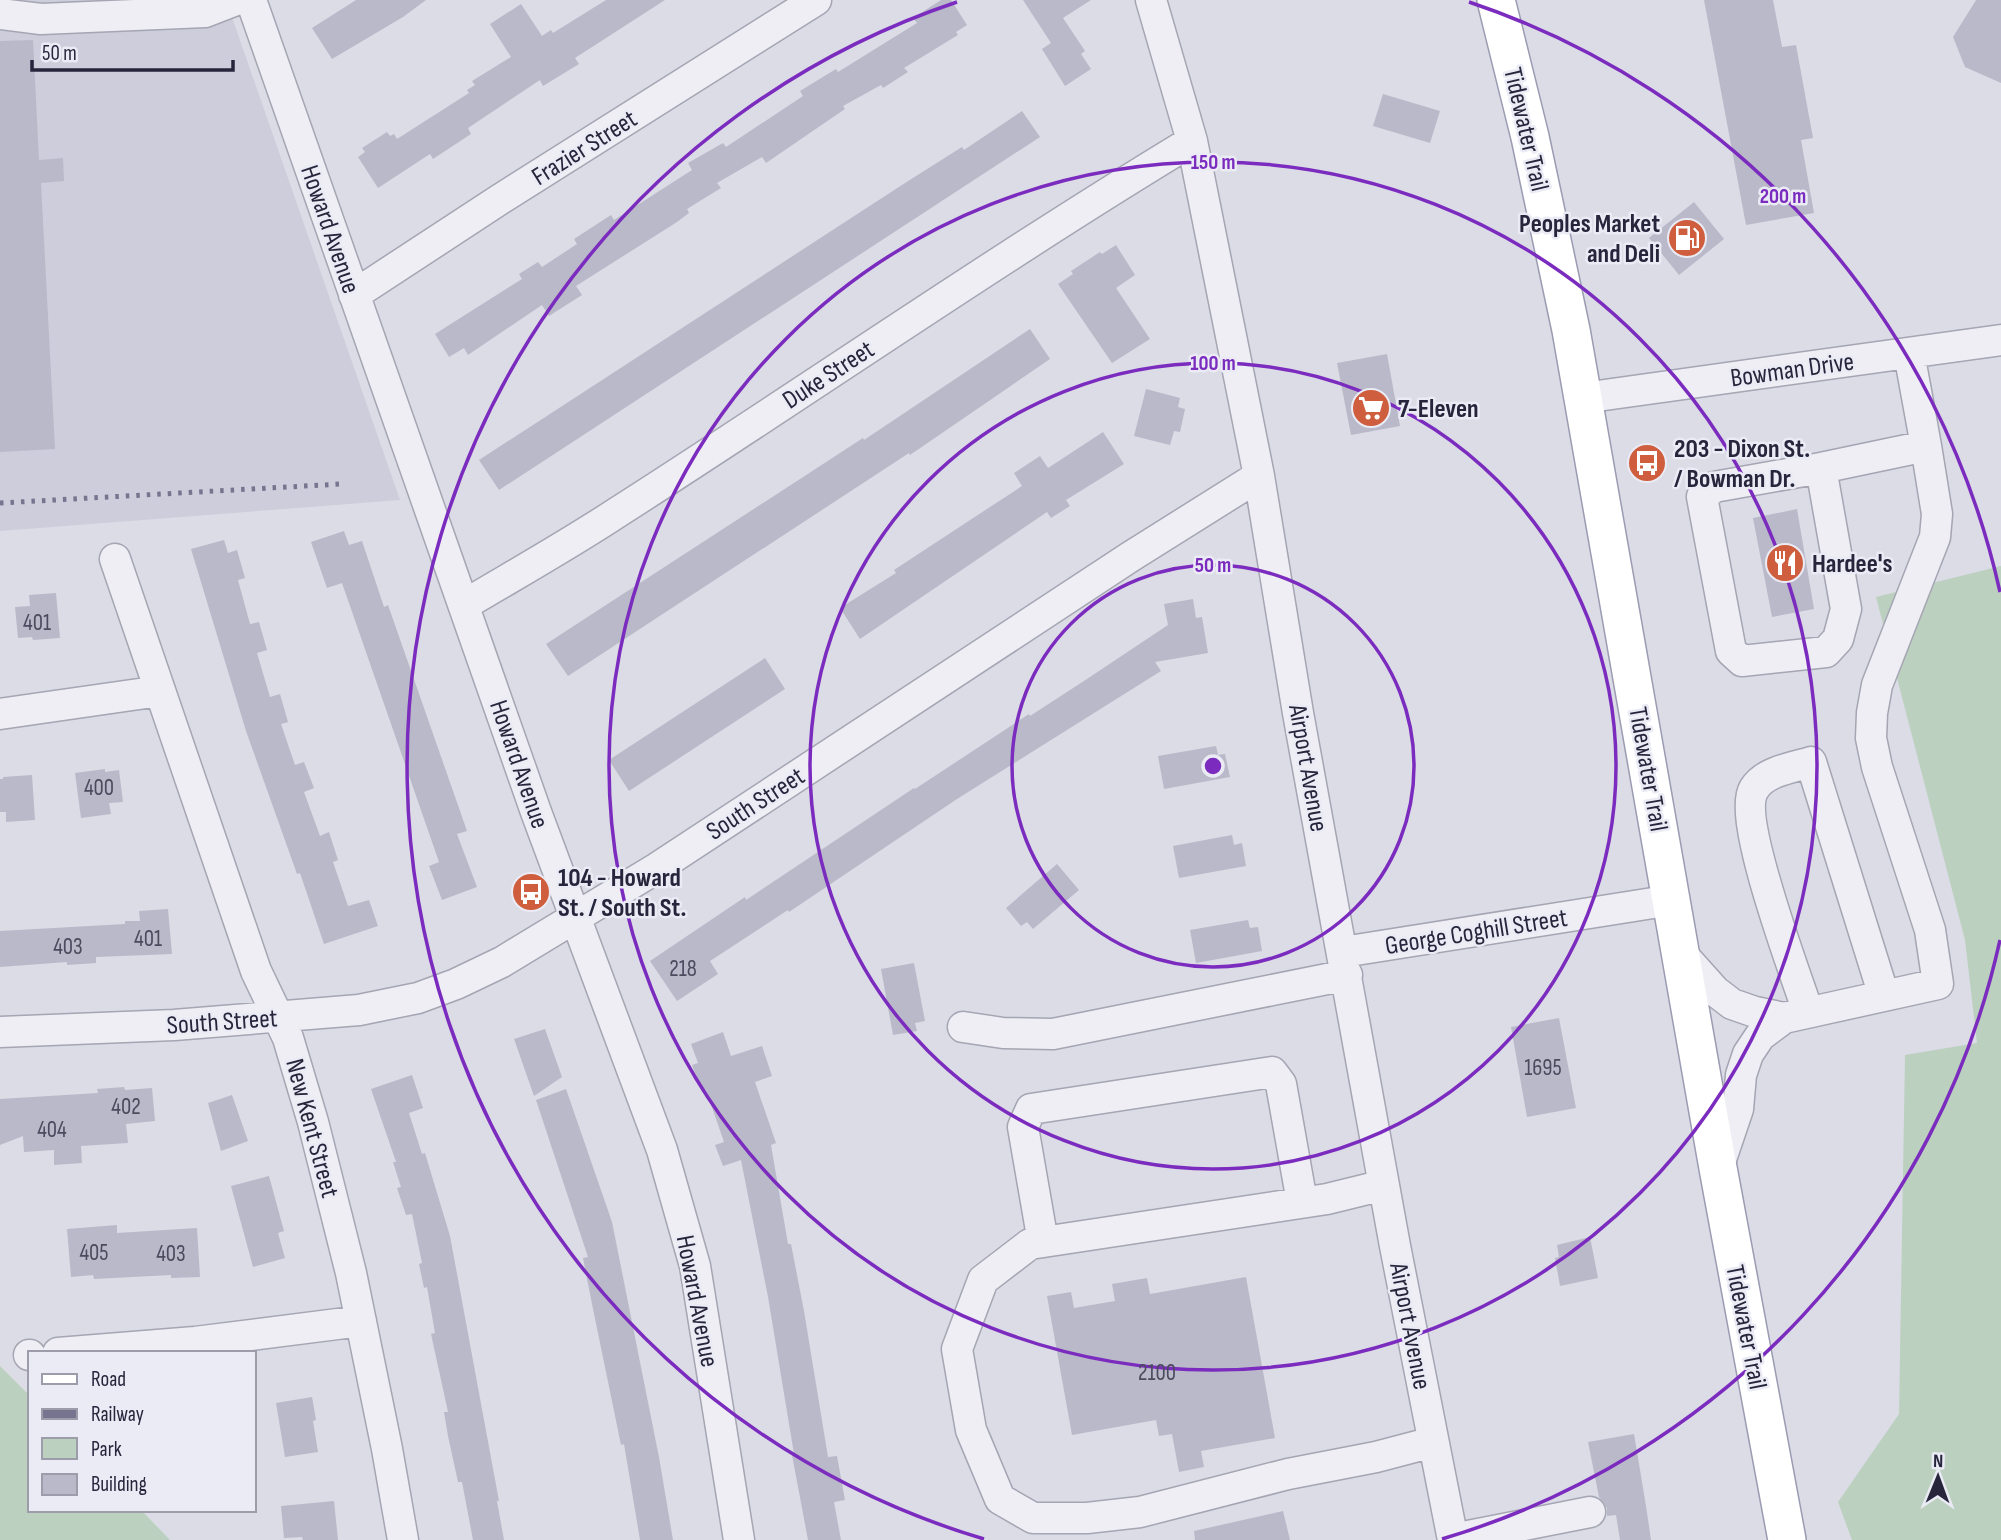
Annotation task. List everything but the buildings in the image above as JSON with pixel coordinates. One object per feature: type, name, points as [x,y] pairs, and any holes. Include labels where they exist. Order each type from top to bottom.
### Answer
[{"type":"main road","name":"Tidewater Trail","points":[[1496,0],[1530,137],[1583,398],[1718,1168],[1787,1540]]},
{"type":"street","points":[[0,14],[41,19],[205,12],[236,0]]},
{"type":"street","name":"Howard Avenue","points":[[251,0],[464,605],[662,1150],[695,1266],[739,1540]]},
{"type":"street","name":"Frazier Street","points":[[354,295],[816,0]]},
{"type":"street","name":"Airport Avenue","points":[[1151,0],[1192,141],[1259,476],[1298,713],[1384,1185],[1453,1540]]},
{"type":"street","name":"Duke Street","points":[[464,605],[616,513],[966,283],[1192,141]]},
{"type":"street","name":"Bowman Drive","points":[[1583,398],[2001,340]]},
{"type":"street","points":[[1681,953],[1715,991],[1732,1004],[1755,1012],[1796,1015],[1938,984],[1930,930],[1877,767],[1871,738],[1877,685],[1935,537],[1937,514],[1909,354]]},
{"type":"street","points":[[1821,468],[1846,609],[1838,639],[1826,652],[1742,662],[1731,652],[1702,498],[1714,486],[1821,468],[1926,446]]},
{"type":"street","name":"South Street","points":[[0,1032],[174,1025],[359,1010],[418,998],[457,984],[502,962],[657,868],[1130,557],[1259,476]]},
{"type":"street","name":"New Kent Street","points":[[116,559],[256,971],[279,1016],[313,1122],[361,1321],[403,1540]]},
{"type":"street","points":[[0,714],[160,691]]},
{"type":"street","points":[[1796,1015],[1749,812],[1752,791],[1763,777],[1811,762],[1884,996]]},
{"type":"street","name":"George Coghill Street","points":[[963,1027],[1003,1033],[1053,1034],[1345,963],[1608,909],[1672,900]]},
{"type":"street","points":[[1718,1168],[1738,1109],[1741,1075],[1748,1054],[1760,1036],[1796,1015]]},
{"type":"street","points":[[1043,1242],[1023,1127],[1031,1108],[1272,1072],[1281,1084],[1301,1202]]},
{"type":"street","points":[[1384,1185],[1327,1199],[1030,1244],[983,1280],[957,1349],[971,1430],[1000,1499],[1033,1518],[1087,1518],[1140,1512],[1288,1474],[1376,1457],[1433,1442]]},
{"type":"street","points":[[83,1351],[195,1342],[361,1321]]},
{"type":"street","points":[[1453,1540],[1590,1511]]},
{"type":"shaded area","points":[[0,0],[226,0],[400,500],[0,531]]},
{"type":"green space","points":[[2001,566],[2001,1540],[1852,1540],[1838,1502],[1899,1414],[1905,1055],[1977,1043],[1965,940],[1876,597]]},
{"type":"green space","points":[[0,1366],[28,1394],[28,1512],[143,1512],[170,1540],[0,1540]]},
{"type":"railway","points":[[0,503],[341,484]]},
{"type":"place","name":"Peoples Market and Deli","points":[[1687,238]]},
{"type":"place","name":"7-Eleven","points":[[1371,408]]},
{"type":"place","name":"203 - Dixon St. / Bowman Dr.","points":[[1647,463]]},
{"type":"place","name":"Hardee's","points":[[1785,563]]},
{"type":"place","name":"104 - Howard St. / South St.","points":[[531,892]]}]
